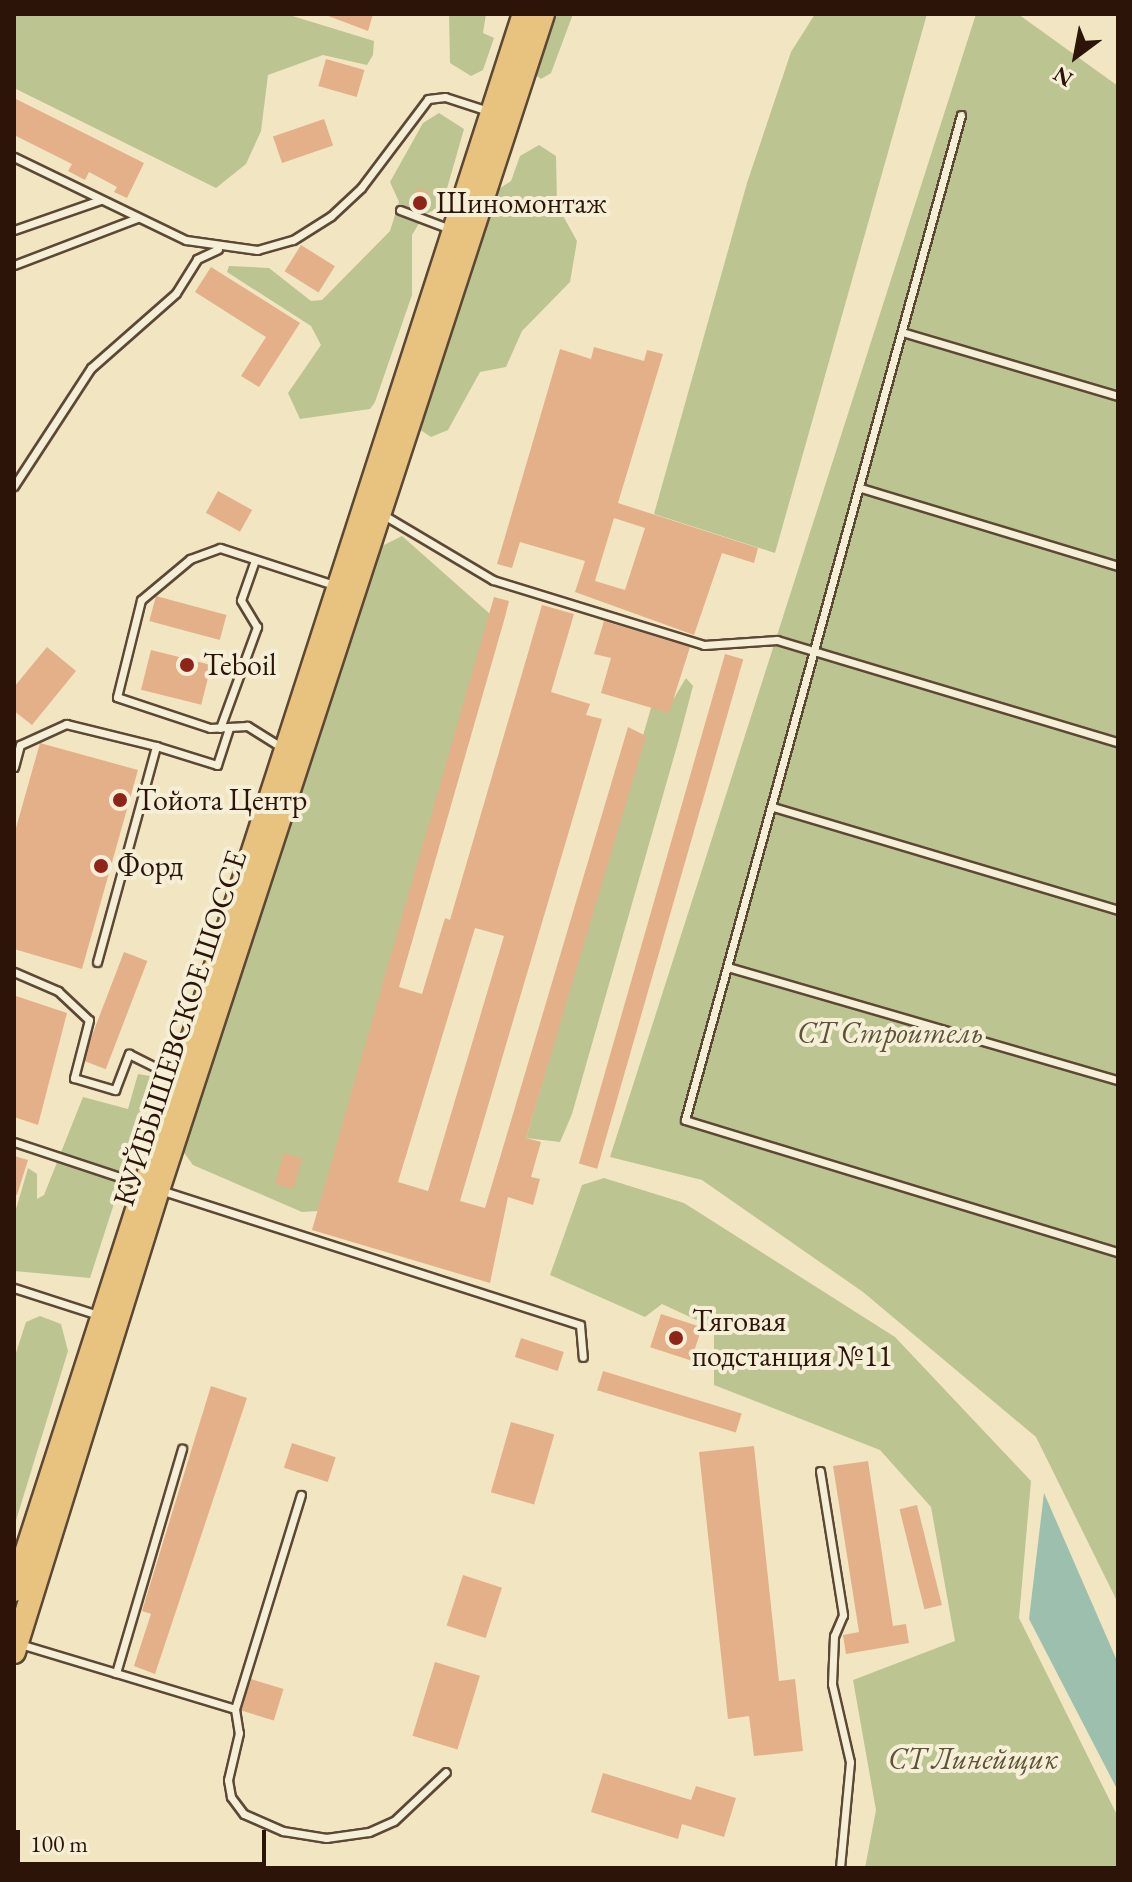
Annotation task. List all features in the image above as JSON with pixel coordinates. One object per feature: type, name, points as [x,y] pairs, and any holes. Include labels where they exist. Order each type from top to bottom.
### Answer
[{"type":"main road","name":"КУЙБЫШЕВСКОЕ ШОССЕ","points":[[15,1648],[150,1187],[177,1078],[335,585],[524,14]]},
{"type":"main road","name":"КУЙБЫШЕВСКОЕ ШОССЕ","points":[[14,1590],[100,1316],[150,1187],[380,513],[543,14]]},
{"type":"lane","points":[[14,157],[137,218],[218,249],[269,247],[331,216],[361,188],[428,99],[445,97],[490,111]]},
{"type":"lane","points":[[961,115],[817,650],[685,1120],[1118,1252]]},
{"type":"lane","points":[[14,230],[100,200]]},
{"type":"lane","points":[[400,210],[452,229]]},
{"type":"lane","points":[[14,265],[137,218]]},
{"type":"lane","points":[[14,486],[91,368],[176,293],[197,259],[218,249]]},
{"type":"lane","points":[[902,332],[1118,396]]},
{"type":"lane","points":[[861,488],[1118,566]]},
{"type":"lane","points":[[380,513],[493,580],[704,645],[777,640],[817,650],[1118,742]]},
{"type":"lane","points":[[283,749],[247,726],[225,728],[117,697],[141,600],[190,559],[220,548],[335,585]]},
{"type":"lane","points":[[14,767],[20,745],[66,724],[217,765],[225,728],[257,627],[241,600],[255,560]]},
{"type":"lane","points":[[97,962],[156,746]]},
{"type":"lane","points":[[773,807],[1118,910]]},
{"type":"lane","points":[[728,967],[1118,1080]]},
{"type":"lane","points":[[14,972],[58,991],[89,1020],[74,1078],[115,1090],[129,1054],[177,1078]]},
{"type":"lane","points":[[14,1142],[580,1325],[583,1357]]},
{"type":"lane","points":[[14,1288],[100,1316]]},
{"type":"lane","points":[[116,1673],[182,1449]]},
{"type":"lane","points":[[820,1471],[843,1615],[834,1636],[832,1684],[850,1762],[840,1868]]},
{"type":"lane","points":[[301,1495],[235,1709],[239,1733],[228,1780],[231,1797],[244,1814],[283,1831],[326,1838],[369,1832],[394,1821],[446,1772]]},
{"type":"lane","points":[[15,1648],[116,1673],[235,1709]]},
{"type":"green space","points":[[14,14],[286,14],[374,41],[373,55],[367,65],[323,55],[268,75],[261,131],[246,164],[216,188],[14,88]]},
{"type":"green space","points":[[449,14],[486,14],[483,33],[494,38],[483,70],[471,76],[450,63]]},
{"type":"green space","points":[[552,14],[573,14],[551,73],[541,79],[533,73]]},
{"type":"green space","points":[[815,14],[927,14],[775,553],[654,514],[747,183],[791,52]]},
{"type":"green space","name":"СТ Строитель","points":[[976,14],[1018,14],[1118,86],[1118,1603],[1036,1437],[863,1292],[702,1180],[610,1157]]},
{"type":"green space","points":[[439,113],[464,129],[442,206],[424,215],[412,235],[412,295],[375,402],[370,409],[300,419],[288,393],[321,345],[311,326],[227,272],[229,266],[269,268],[311,301],[322,300],[390,231],[399,202],[390,182],[423,123]]},
{"type":"green space","points":[[539,145],[556,156],[557,205],[577,241],[570,282],[522,331],[506,367],[480,372],[448,430],[431,437],[419,429],[494,192],[511,181],[520,156]]},
{"type":"green space","points":[[402,536],[490,614],[318,1211],[302,1212],[193,1165],[182,1150],[380,547]]},
{"type":"green space","points":[[686,678],[693,686],[572,1114],[560,1142],[526,1138],[651,708],[674,698]]},
{"type":"green space","points":[[138,1074],[150,1076],[152,1086],[90,1278],[14,1271],[14,1216],[28,1168],[37,1174],[37,1199],[44,1195],[83,1097],[128,1109]]},
{"type":"green space","name":"СТ Линейщик","points":[[604,1178],[684,1203],[895,1337],[1031,1481],[1019,1618],[1118,1817],[1118,1868],[865,1868],[876,1810],[853,1680],[955,1641],[931,1507],[880,1450],[714,1385],[714,1328],[662,1304],[645,1317],[550,1275],[582,1185]]},
{"type":"green space","points":[[40,1316],[61,1324],[68,1351],[14,1527],[14,1359],[26,1322]]},
{"type":"shaded area","points":[[1044,1493],[1118,1663],[1118,1791],[1029,1619]]},
{"type":"building","points":[[323,14],[373,14],[368,31]]},
{"type":"building","points":[[326,59],[364,70],[357,97],[318,86]]},
{"type":"building","points":[[14,98],[144,163],[127,198],[114,192],[117,187],[89,172],[85,180],[68,171],[72,164],[14,135]]},
{"type":"building","points":[[324,119],[333,145],[282,163],[273,137]]},
{"type":"building","points":[[416,188],[429,192],[424,211],[410,207]]},
{"type":"building","points":[[301,245],[335,266],[318,292],[285,271]]},
{"type":"building","points":[[211,267],[300,323],[259,387],[241,376],[266,337],[195,292]]},
{"type":"building","points":[[594,347],[644,361],[647,350],[663,354],[618,503],[758,548],[754,563],[722,553],[694,635],[575,592],[585,561],[520,542],[512,568],[497,564],[560,349],[591,359]],"holes":[[[614,518],[645,528],[625,590],[595,581]]]},
{"type":"building","points":[[218,491],[252,510],[240,532],[206,513]]},
{"type":"building","points":[[156,596],[227,615],[220,640],[149,621]]},
{"type":"building","points":[[494,597],[509,601],[399,987],[422,994],[445,918],[450,920],[542,605],[574,614],[551,692],[590,704],[586,715],[602,719],[460,1201],[485,1208],[628,727],[646,736],[526,1138],[541,1142],[531,1177],[540,1179],[533,1205],[508,1197],[490,1283],[312,1230]],"holes":[[[475,928],[504,936],[428,1191],[398,1182]]]},
{"type":"building","points":[[604,621],[690,647],[669,713],[601,693],[611,658],[594,654]]},
{"type":"building","points":[[47,647],[76,671],[32,725],[14,711],[14,687]]},
{"type":"building","points":[[151,650],[211,665],[201,705],[141,690]]},
{"type":"building","points":[[725,654],[743,659],[597,1169],[579,1163]]},
{"type":"building","points":[[40,743],[138,770],[82,969],[14,949],[14,835]]},
{"type":"building","points":[[124,952],[147,961],[106,1069],[82,1060]]},
{"type":"building","points":[[16,996],[67,1013],[38,1125],[14,1117]]},
{"type":"building","points":[[284,1153],[302,1158],[293,1189],[275,1184]]},
{"type":"building","points":[[14,1156],[28,1160],[17,1195],[14,1195]]},
{"type":"building","name":"Тяговая подстанция №11","points":[[661,1314],[702,1327],[691,1361],[650,1347]]},
{"type":"building","points":[[521,1338],[564,1352],[558,1371],[515,1357]]},
{"type":"building","points":[[603,1371],[742,1413],[736,1433],[597,1390]]},
{"type":"building","points":[[211,1386],[247,1398],[155,1674],[134,1666],[151,1614],[142,1611]]},
{"type":"building","points":[[511,1422],[554,1434],[534,1505],[491,1492]]},
{"type":"building","points":[[292,1443],[336,1457],[328,1482],[284,1468]]},
{"type":"building","points":[[754,1446],[779,1681],[795,1679],[803,1751],[754,1756],[749,1716],[728,1719],[699,1452]]},
{"type":"building","points":[[868,1461],[893,1626],[906,1624],[909,1643],[846,1654],[843,1635],[859,1632],[833,1466]]},
{"type":"building","points":[[917,1505],[942,1605],[924,1609],[900,1509]]},
{"type":"building","points":[[463,1575],[502,1588],[486,1638],[447,1625]]},
{"type":"building","points":[[435,1662],[480,1676],[457,1749],[412,1736]]},
{"type":"building","points":[[251,1679],[284,1689],[274,1720],[241,1711]]},
{"type":"building","points":[[603,1773],[691,1800],[696,1786],[736,1798],[724,1837],[682,1824],[678,1839],[591,1812]]},
{"type":"place","name":"Шиномонтаж","points":[[420,203]]},
{"type":"place","name":"Teboil","points":[[187,665]]},
{"type":"place","name":"Тойота Центр","points":[[120,800]]},
{"type":"place","name":"Форд","points":[[101,866]]},
{"type":"place","name":"Тяговая подстанция №11","points":[[676,1338]]}]
